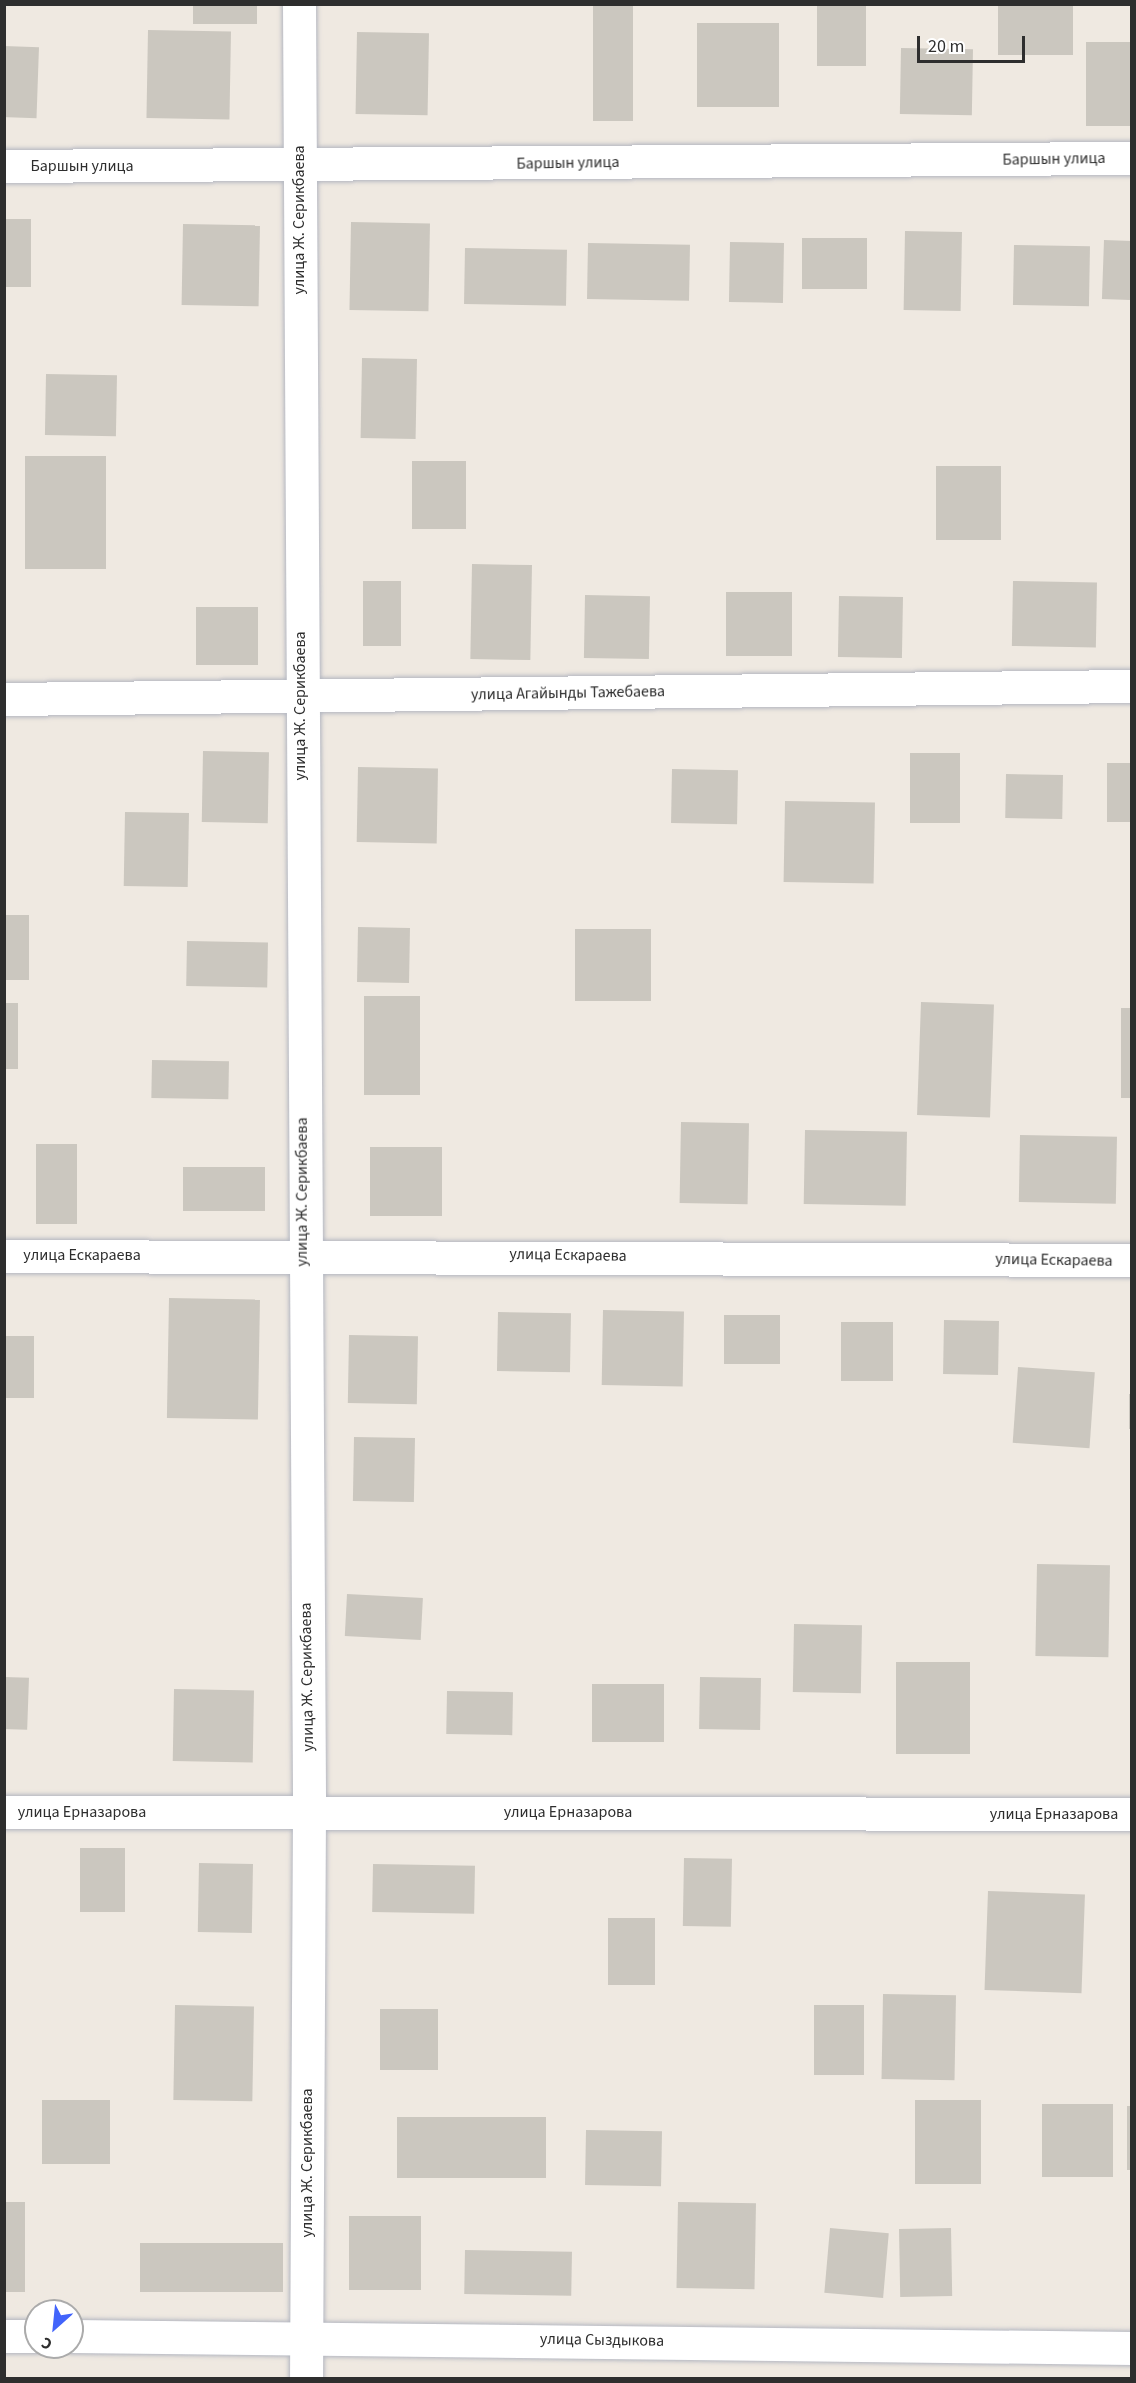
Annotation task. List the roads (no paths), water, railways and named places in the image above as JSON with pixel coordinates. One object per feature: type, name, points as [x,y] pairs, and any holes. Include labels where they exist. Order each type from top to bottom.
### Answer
[{"type":"street","name":"улица Ж. Серикбаева","points":[[299,4],[302,1253],[309,1811],[306,2379]]},
{"type":"street","name":"Баршын улица","points":[[4,166],[299,166],[1131,158]]},
{"type":"street","name":"улица Агайынды Тажебаева","points":[[4,699],[1131,686]]},
{"type":"street","name":"улица Ескараева","points":[[4,1256],[302,1253],[1131,1260]]},
{"type":"street","name":"улица Ерназарова","points":[[4,1812],[1131,1814]]},
{"type":"street","name":"улица Сыздыкова","points":[[84,2336],[305,2335],[1131,2348]]},
{"type":"street","points":[[4,2336],[24,2336]]}]
